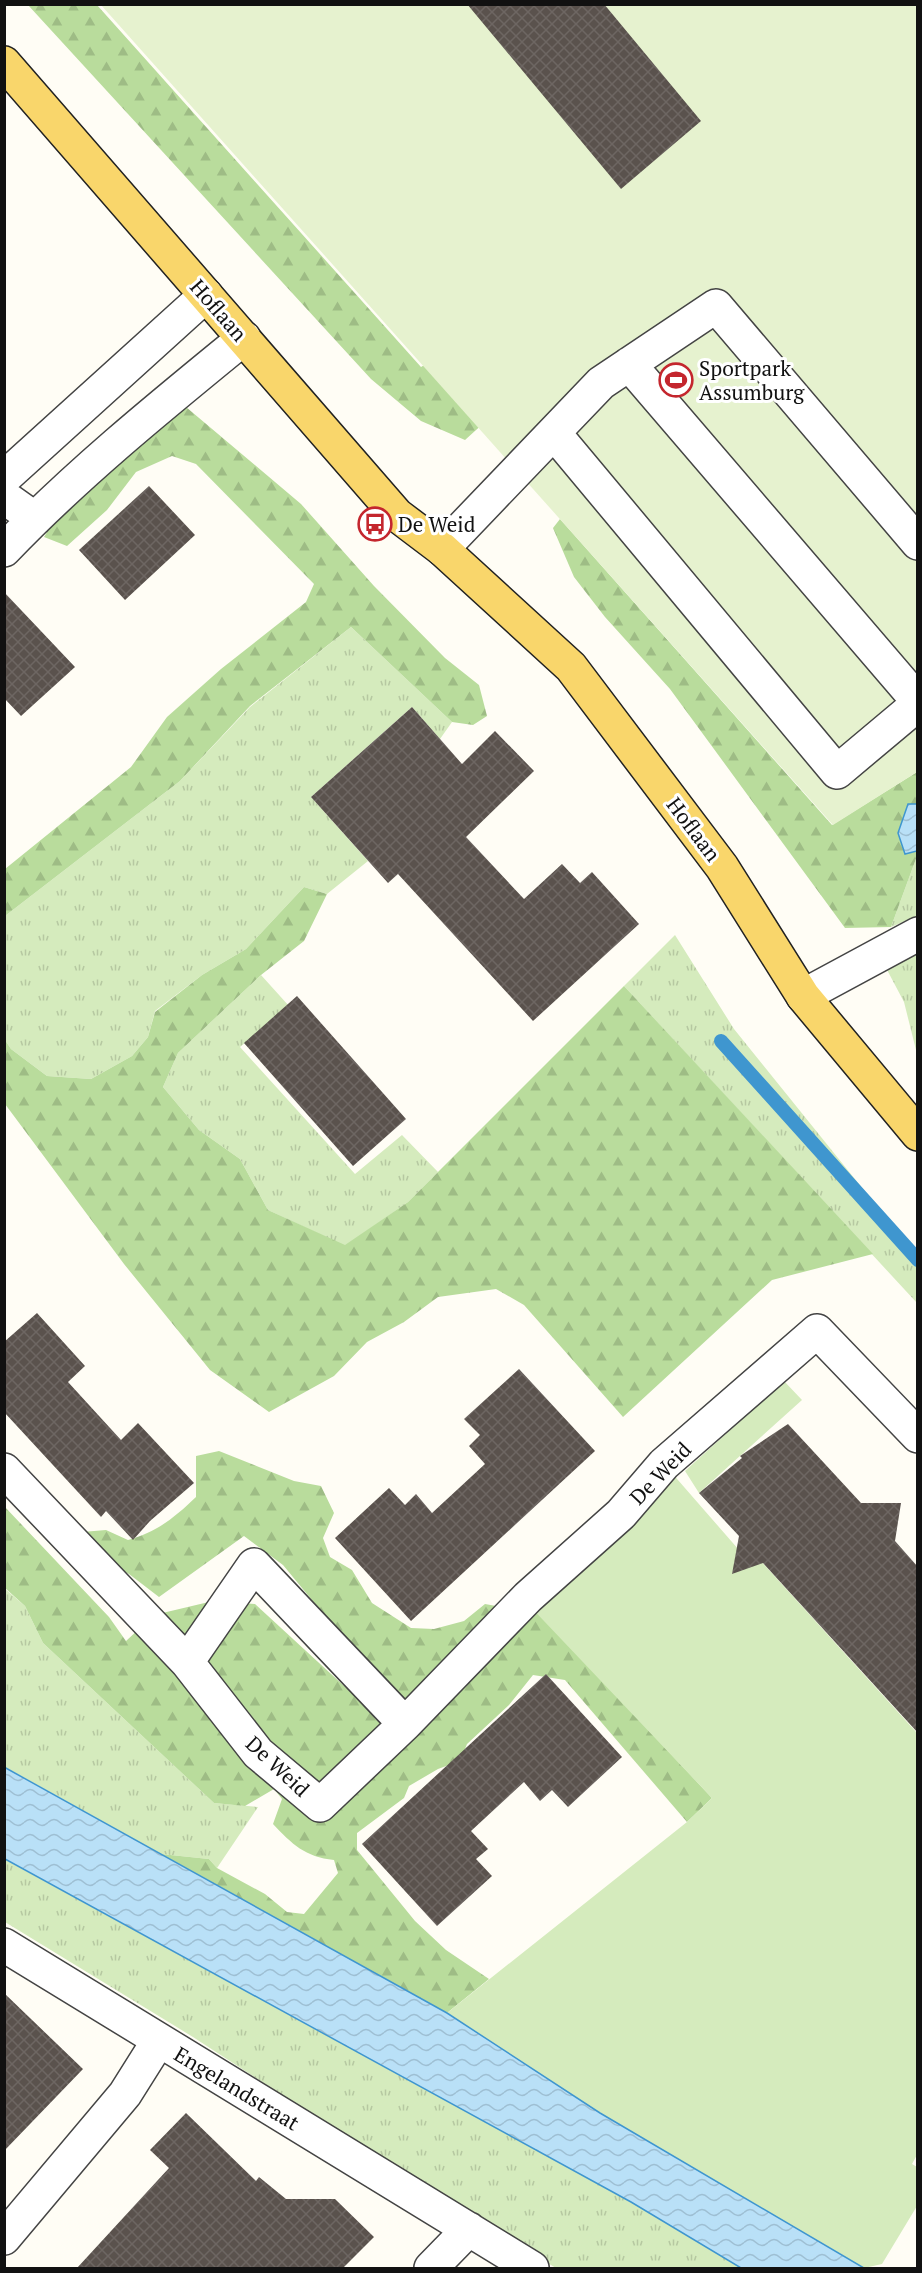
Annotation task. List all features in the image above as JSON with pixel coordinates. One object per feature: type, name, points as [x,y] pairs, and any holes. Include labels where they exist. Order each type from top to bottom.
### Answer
[{"type":"main road","name":"Hoflaan","points":[[4,63],[397,515],[442,549],[571,666],[722,867],[803,996],[918,1134]]},
{"type":"street","points":[[4,478],[206,295]]},
{"type":"street","points":[[442,549],[601,383],[716,306],[918,543]]},
{"type":"street","points":[[4,550],[34,519],[186,385],[244,338]]},
{"type":"street","points":[[554,433],[837,772],[918,703],[629,364]]},
{"type":"street","points":[[4,497],[34,519]]},
{"type":"street","points":[[803,996],[918,934]]},
{"type":"street","name":"De Weid","points":[[4,1470],[187,1662],[258,1753],[320,1805],[405,1724],[528,1598],[621,1514],[664,1464],[817,1331],[918,1436]]},
{"type":"street","points":[[187,1662],[254,1565],[405,1724]]},
{"type":"street","points":[[4,1945],[159,2040]]},
{"type":"street","name":"Engelandstraat","points":[[4,2238],[125,2094],[159,2040],[532,2268]]},
{"type":"street","points":[[431,2268],[469,2229]]},
{"type":"green space","points":[[28,5],[97,5],[421,367],[511,312],[486,421],[465,440],[421,421],[371,379]]},
{"type":"green space","name":"Sportpark Assumburg","points":[[101,5],[917,5],[917,772],[833,825]]},
{"type":"green space","points":[[186,407],[301,504],[374,586],[445,658],[479,685],[487,716],[473,725],[452,722],[351,627],[250,706],[180,781],[5,916],[5,869],[131,767],[167,717],[221,669],[306,602],[314,584],[196,464],[172,456],[136,472],[107,510],[67,546],[44,537],[64,504]]},
{"type":"green space","points":[[560,519],[832,825],[917,772],[917,804],[908,804],[905,854],[917,851],[917,856],[891,927],[845,928],[670,689],[605,617],[574,577],[553,528]]},
{"type":"green space","points":[[351,627],[452,722],[440,739],[412,707],[311,797],[368,861],[327,894],[304,887],[246,949],[202,975],[155,1011],[148,1037],[132,1056],[91,1079],[47,1076],[11,1049],[5,1040],[5,916],[180,781],[250,707]]},
{"type":"green space","points":[[917,856],[917,916],[891,927]]},
{"type":"green space","points":[[304,887],[327,894],[304,941],[261,975],[178,1053],[163,1087],[199,1130],[240,1159],[268,1210],[345,1245],[408,1202],[624,986],[873,1254],[772,1280],[623,1417],[524,1305],[496,1289],[438,1297],[404,1322],[367,1342],[334,1376],[269,1412],[210,1370],[124,1264],[5,1104],[5,1040],[11,1049],[47,1076],[91,1079],[132,1056],[148,1037],[155,1012],[202,975],[246,949]]},
{"type":"green space","points":[[675,935],[734,1029],[917,1256],[917,1303],[624,986]]},
{"type":"green space","points":[[917,953],[917,1054],[904,1002],[885,966]]},
{"type":"green space","points":[[261,975],[289,1006],[240,1047],[355,1174],[402,1135],[438,1172],[408,1202],[345,1246],[268,1210],[240,1159],[199,1130],[163,1087],[178,1053]]},
{"type":"green space","points":[[784,1381],[802,1400],[699,1493],[685,1471]]},
{"type":"green space","points":[[219,1451],[294,1481],[321,1486],[334,1513],[323,1538],[330,1557],[352,1570],[372,1603],[411,1628],[434,1629],[464,1621],[485,1604],[540,1614],[712,1798],[687,1822],[565,1680],[533,1675],[509,1705],[467,1744],[460,1761],[438,1769],[409,1786],[404,1798],[357,1833],[357,1850],[415,1921],[446,1950],[489,1979],[447,2013],[161,1854],[209,1859],[217,1868],[265,1894],[287,1912],[304,1914],[338,1873],[334,1860],[307,1853],[286,1838],[273,1824],[282,1799],[274,1789],[245,1806],[214,1803],[43,1643],[25,1606],[5,1588],[4,1506],[109,1617],[126,1641],[154,1615],[213,1601],[255,1604],[368,1708],[405,1700],[345,1640],[283,1565],[244,1536],[159,1597],[129,1574],[94,1556],[82,1532],[106,1530],[128,1540],[156,1528],[172,1518],[196,1497],[196,1456]]},
{"type":"green space","points":[[664,1464],[739,1550],[760,1560],[917,1733],[918,2153],[912,2164],[917,2167],[917,2206],[882,2264],[864,2268],[600,2113],[447,2013],[687,1822],[712,1798],[525,1601]]},
{"type":"green space","points":[[4,1588],[25,1606],[43,1643],[214,1803],[258,1807],[217,1868],[209,1859],[161,1854],[5,1767]]},
{"type":"green space","points":[[4,1859],[631,2202],[741,2268],[556,2268],[470,2217],[193,2037],[5,1922]]},
{"type":"water","points":[[908,804],[917,804],[917,851],[905,854],[898,833]]},
{"type":"water","points":[[4,1767],[447,2013],[600,2113],[864,2268],[741,2268],[631,2202],[5,1859]]},
{"type":"building","points":[[467,4],[604,4],[701,121],[621,189]]},
{"type":"building","points":[[149,486],[195,535],[125,600],[79,550]]},
{"type":"building","points":[[4,592],[75,667],[21,716],[4,698]]},
{"type":"building","points":[[412,707],[462,764],[495,731],[534,771],[466,837],[524,899],[562,864],[580,883],[592,872],[639,924],[533,1021],[398,874],[388,883],[311,797]]},
{"type":"building","points":[[297,996],[406,1119],[353,1166],[244,1043]]},
{"type":"building","points":[[37,1313],[85,1366],[68,1382],[121,1440],[138,1423],[194,1483],[150,1521],[133,1540],[106,1511],[101,1517],[4,1412],[4,1342]]},
{"type":"building","points":[[519,1369],[595,1451],[411,1621],[335,1538],[389,1488],[405,1505],[416,1494],[432,1513],[485,1464],[469,1446],[480,1435],[464,1419]]},
{"type":"building","points":[[788,1424],[861,1503],[901,1503],[895,1541],[918,1567],[918,1733],[763,1563],[732,1574],[739,1536],[699,1493],[742,1458],[740,1456]]},
{"type":"building","points":[[546,1674],[622,1757],[568,1807],[552,1790],[540,1801],[524,1782],[471,1831],[488,1849],[476,1859],[492,1876],[437,1926],[362,1844]]},
{"type":"building","points":[[4,1993],[83,2069],[4,2151]]},
{"type":"building","points":[[186,2113],[256,2181],[259,2177],[286,2199],[335,2199],[374,2237],[343,2268],[77,2268],[169,2168],[150,2150]]},
{"type":"waterway","points":[[721,1041],[918,1260]]},
{"type":"place","name":"Sportpark Assumburg","points":[[676,380]]},
{"type":"place","name":"De Weid","points":[[375,524]]}]
